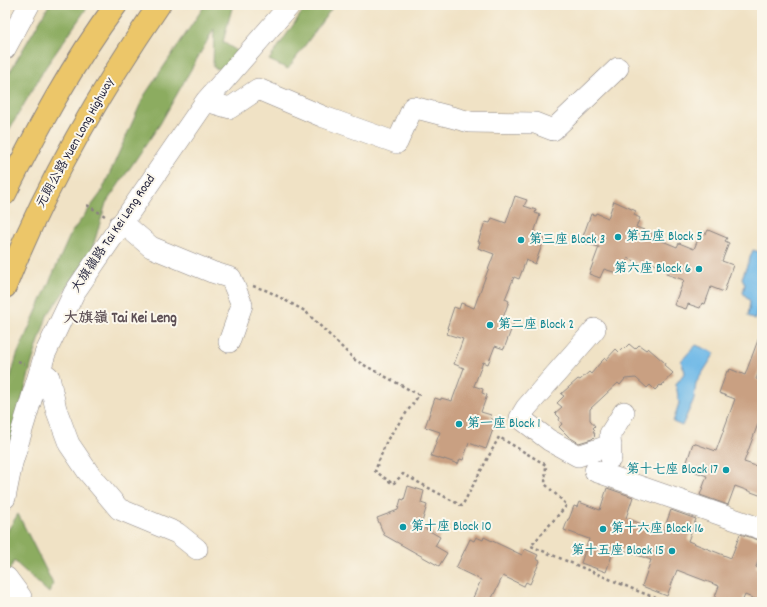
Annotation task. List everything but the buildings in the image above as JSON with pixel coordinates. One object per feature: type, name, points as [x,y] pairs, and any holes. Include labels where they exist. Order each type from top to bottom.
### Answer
[{"type":"highway","points":[[5,194],[37,129],[64,82],[116,5]]},
{"type":"highway","name":"元朗公路 Yuen Long Highway","points":[[5,288],[20,249],[73,145],[116,71],[159,5]]},
{"type":"street","points":[[5,49],[29,5]]},
{"type":"street","name":"大旗嶺路 Tai Kei Leng Road","points":[[5,498],[12,463],[45,354],[74,293],[119,225],[206,101],[290,5]]},
{"type":"street","points":[[206,101],[230,108],[256,90],[261,90],[324,117],[397,143],[414,107],[470,122],[536,123],[553,130],[618,68]]},
{"type":"street","points":[[119,225],[130,229],[151,247],[212,272],[231,278],[242,306],[229,342]]},
{"type":"street","points":[[595,329],[526,408],[520,418],[549,440],[578,456],[611,445]]},
{"type":"street","points":[[40,370],[49,377],[56,409],[69,444],[88,472],[119,509],[177,533],[197,549]]},
{"type":"street","points":[[624,412],[610,434],[611,445],[604,474],[761,525]]},
{"type":"street","points":[[5,578],[7,578],[21,597],[21,602]]},
{"type":"path","points":[[231,278],[268,291],[305,311],[355,360],[419,395],[387,440],[375,471],[393,484],[403,474],[462,506],[499,437],[546,465],[545,484],[567,506],[531,546],[667,602]]},
{"type":"green space","points":[[49,5],[89,5],[45,68],[5,137],[5,80]]},
{"type":"green space","points":[[205,5],[235,5],[232,8],[223,42],[245,56],[235,76],[213,67],[214,29],[160,124],[106,203],[91,253],[47,316],[32,362],[5,468],[5,396],[17,355],[71,233],[101,193],[144,96]]},
{"type":"green space","points":[[307,5],[334,5],[288,69],[269,60]]},
{"type":"green space","points":[[18,514],[53,584],[49,593],[14,561],[5,579],[5,519],[6,533]]},
{"type":"water","points":[[753,250],[762,253],[762,301],[759,300],[755,320],[748,316],[750,301],[743,293],[745,284],[742,278]]},
{"type":"water","points":[[696,345],[715,353],[696,383],[694,399],[682,426],[673,422],[679,403],[676,384],[685,372],[681,361]]},
{"type":"place","name":"第五座 Block 5","points":[[618,237]]},
{"type":"place","name":"第三座 Block 3","points":[[521,240]]},
{"type":"place","name":"第六座 Block 6","points":[[699,269]]},
{"type":"place","name":"第二座 Block 2","points":[[490,325]]},
{"type":"place","name":"第一座 Block 1","points":[[459,424]]},
{"type":"place","name":"第十七座 Block 17","points":[[726,470]]},
{"type":"place","name":"第十座 Block 10","points":[[403,527]]},
{"type":"place","name":"第十六座 Block 16","points":[[603,529]]},
{"type":"place","name":"第十五座 Block 15","points":[[672,551]]},
{"type":"district","name":"大旗嶺 Tai Kei Leng","points":[[120,319]]}]
